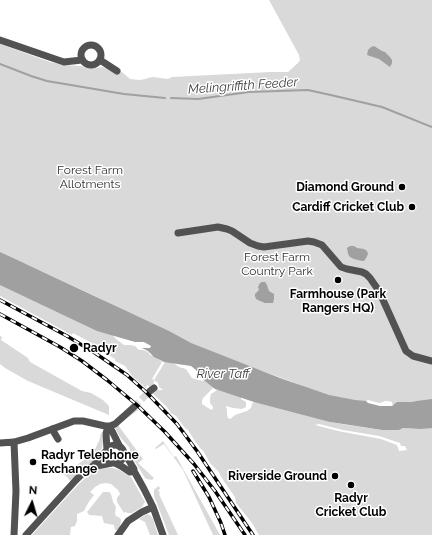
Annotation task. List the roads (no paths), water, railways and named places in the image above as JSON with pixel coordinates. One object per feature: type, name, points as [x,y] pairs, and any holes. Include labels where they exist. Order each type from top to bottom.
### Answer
[{"type":"street","points":[[0,40],[64,62],[82,60]]},
{"type":"street","points":[[92,45],[100,51],[102,57],[100,60],[95,65],[90,66],[84,63],[81,53],[88,46],[92,45]]},
{"type":"street","points":[[100,60],[117,71]]},
{"type":"street","points":[[178,233],[218,227],[232,231],[250,243],[264,247],[308,241],[322,245],[342,267],[362,272],[370,278],[379,291],[406,351],[413,356],[432,361]]},
{"type":"street","points":[[134,407],[115,424],[108,427],[106,433],[105,455],[108,461],[121,466],[130,472],[134,472]]},
{"type":"street","points":[[0,443],[14,442],[74,422],[90,422],[108,427],[112,431],[124,452],[123,458],[120,462],[93,466]]},
{"type":"street","points":[[52,429],[58,438]]},
{"type":"street","points":[[14,442],[16,490],[14,535]]},
{"type":"street","points":[[26,535],[76,480],[93,466],[106,450],[112,446],[121,448],[134,469],[134,472],[153,506],[163,535]]},
{"type":"street","points":[[118,535],[128,521],[153,506]]},
{"type":"water","points":[[374,46],[385,52],[390,57],[392,63],[390,67],[379,59],[367,55],[368,50]]},
{"type":"water","points":[[350,246],[367,251],[368,254],[364,261],[350,257],[347,248]]},
{"type":"water","name":"River Taff","points":[[0,252],[169,331],[191,343],[280,378],[329,395],[366,401],[368,403],[380,406],[392,406],[397,402],[432,399],[432,428],[382,430],[330,422],[254,402],[215,389],[200,377],[196,370],[191,366],[164,362],[154,357],[142,348],[150,348],[151,346],[144,342],[135,342],[97,331],[0,285]]},
{"type":"water","points":[[262,282],[265,282],[269,291],[274,294],[273,303],[265,303],[256,299],[255,294],[259,290],[258,287]]},
{"type":"waterway","name":"Melingriffith Feeder","points":[[0,64],[47,81],[124,94],[165,98]]},
{"type":"waterway","name":"Melingriffith Feeder","points":[[171,98],[198,99],[249,92],[308,90],[382,107],[432,127]]},
{"type":"tunnel","points":[[134,407],[150,391]]},
{"type":"railway","points":[[0,300],[67,336],[95,353],[127,375],[147,393],[177,424],[197,451],[253,535]]},
{"type":"railway","points":[[0,314],[60,347],[82,361],[137,405],[165,432],[194,464],[215,491],[245,535]]},
{"type":"railway","points":[[193,471],[209,497],[225,535]]},
{"type":"place","name":"Diamond Ground","points":[[402,187]]},
{"type":"place","name":"Cardiff Cricket Club","points":[[412,207]]},
{"type":"place","name":"Farmhouse (Park Rangers HQ)","points":[[338,280]]},
{"type":"place","name":"Radyr","points":[[74,348]]},
{"type":"place","name":"Radyr Telephone Exchange","points":[[33,462]]},
{"type":"place","name":"Riverside Ground","points":[[335,476]]},
{"type":"place","name":"Radyr Cricket Club","points":[[351,485]]},
{"type":"park label","name":"Forest Farm Allotments","points":[[90,177]]},
{"type":"park label","name":"Forest Farm Country Park","points":[[277,264]]}]
